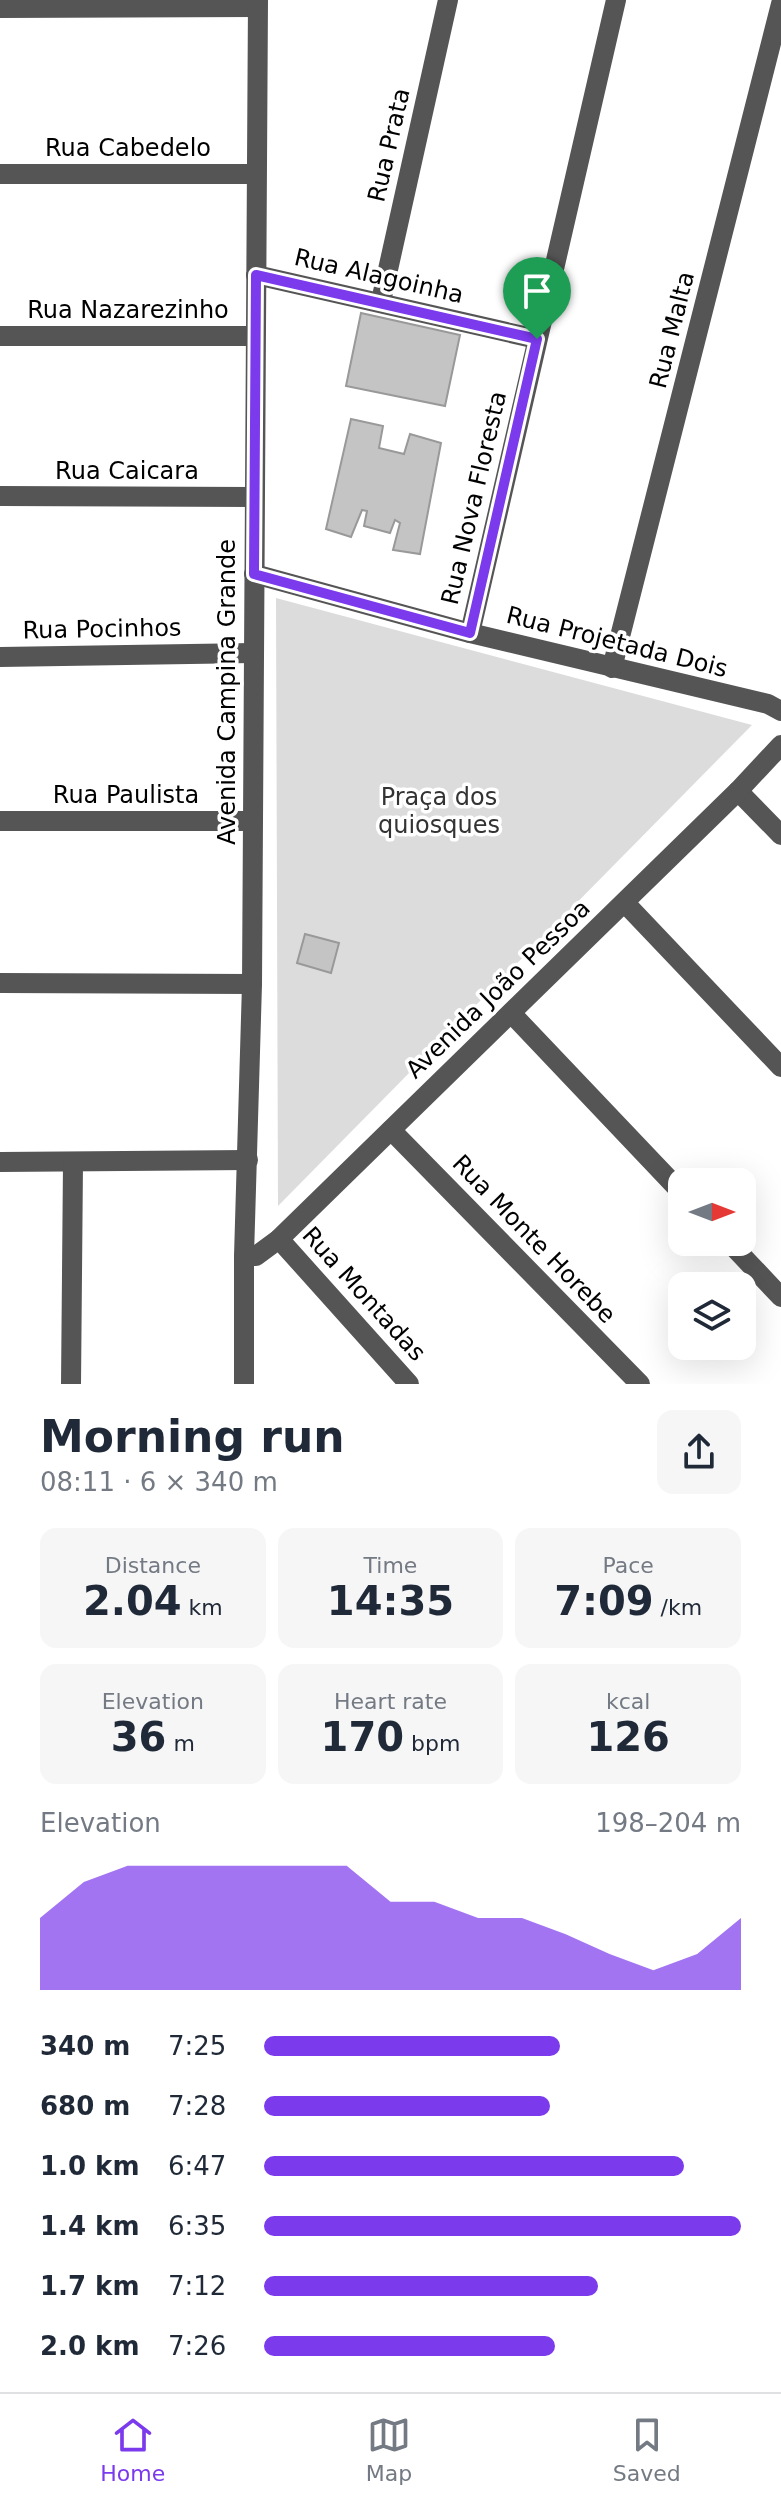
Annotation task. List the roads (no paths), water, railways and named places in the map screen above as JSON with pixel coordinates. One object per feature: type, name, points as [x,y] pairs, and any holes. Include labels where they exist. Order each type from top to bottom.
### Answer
[{"type":"street","name":"Rua Prata","points":[[381,301],[448,0]]},
{"type":"street","name":"Rua Nova Floresta","points":[[470,633],[616,0]]},
{"type":"street","points":[[0,8],[257,4]]},
{"type":"street","name":"Avenida Campina Grande","points":[[244,1384],[244,1256],[252,984],[257,4]]},
{"type":"street","name":"Rua Malta","points":[[612,668],[781,4]]},
{"type":"street","name":"Rua Cabedelo","points":[[0,174],[256,174]]},
{"type":"street","name":"Rua Alagoinha","points":[[256,275],[381,301],[537,339]]},
{"type":"street","name":"Rua Nazarezinho","points":[[0,336],[255,336]]},
{"type":"street","name":"Rua Caicara","points":[[0,496],[254,497]]},
{"type":"street","name":"Rua Projetada Dois","points":[[254,574],[470,633],[768,704],[781,711]]},
{"type":"street","name":"Rua Pocinhos","points":[[0,657],[253,653]]},
{"type":"street","name":"Avenida João Pessoa","points":[[244,1256],[256,1256],[279,1239],[625,903],[781,745]]},
{"type":"street","points":[[738,791],[781,835]]},
{"type":"street","name":"Rua Paulista","points":[[0,821],[253,821]]},
{"type":"street","points":[[625,903],[781,1067]]},
{"type":"street","points":[[0,983],[252,984]]},
{"type":"street","points":[[511,1013],[668,1178]]},
{"type":"street","name":"Rua Monte Horebe","points":[[391,1130],[640,1384]]},
{"type":"street","points":[[0,1162],[248,1160]]},
{"type":"street","points":[[71,1384],[73,1163]]},
{"type":"street","name":"Rua Montadas","points":[[279,1239],[409,1384]]},
{"type":"street","points":[[742,1256],[781,1297]]},
{"type":"park label","name":"Praça dos quiosques","points":[[439,811]]}]
